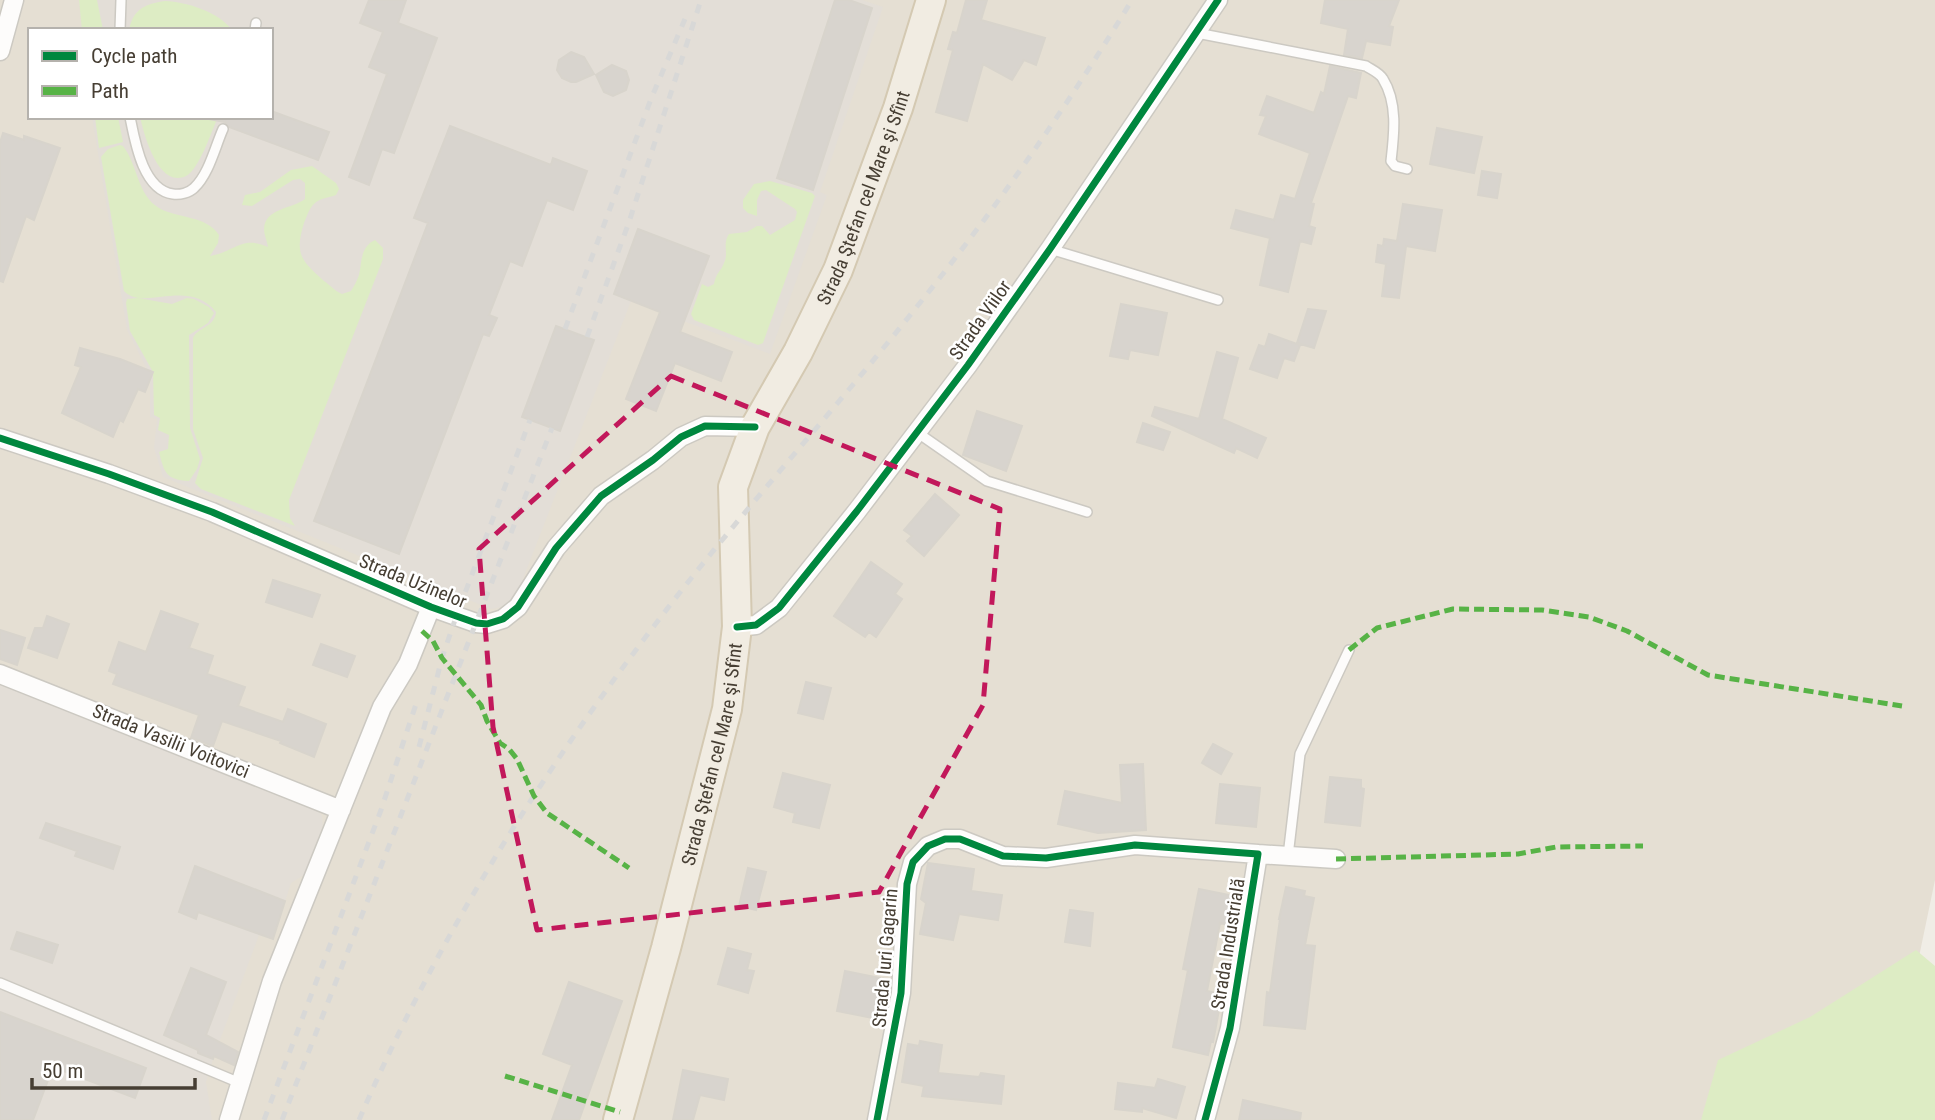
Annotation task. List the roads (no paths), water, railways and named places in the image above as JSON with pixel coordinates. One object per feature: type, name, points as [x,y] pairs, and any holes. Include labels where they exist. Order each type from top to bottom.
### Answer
[{"type":"main road","name":"Strada Ştefan cel Mare şi Sfînt","points":[[618,1120],[716,757],[734,671],[737,627],[733,487],[755,427],[799,352],[838,270],[898,108],[931,0]]},
{"type":"street","points":[[0,51],[14,0]]},
{"type":"street","name":"Strada Viilor","points":[[737,627],[756,625],[779,608],[918,433],[1050,249],[1218,0]]},
{"type":"street","name":"Strada Uzinelor","points":[[0,438],[212,512],[431,607],[476,623],[487,624],[511,614],[525,598],[568,533],[601,496],[617,484],[693,430],[719,425],[755,427]]},
{"type":"street","points":[[229,1120],[271,981],[382,707],[408,664],[431,607]]},
{"type":"street","name":"Strada Vasilii Voitovici","points":[[0,674],[341,810]]},
{"type":"street","name":"Strada Industrială","points":[[928,846],[945,839],[960,839],[1003,856],[1046,858],[1135,845],[1258,854],[1230,1028],[1205,1120]]},
{"type":"street","name":"Strada Iuri Gagarin","points":[[877,1120],[901,993],[907,884],[913,862],[928,846]]},
{"type":"street","points":[[1258,854],[1336,859]]},
{"type":"lane","points":[[120,28],[121,0]]},
{"type":"lane","points":[[1197,33],[1366,66],[1382,77],[1390,94],[1394,136],[1391,162],[1407,169]]},
{"type":"lane","points":[[131,119],[150,178],[158,188],[172,194],[194,189],[209,164],[223,129]]},
{"type":"lane","points":[[1050,249],[1218,300]]},
{"type":"lane","points":[[918,433],[987,481],[1087,512]]},
{"type":"lane","points":[[1288,856],[1300,754],[1349,650]]},
{"type":"lane","points":[[0,983],[240,1083]]},
{"type":"railway","points":[[587,337],[629,222],[701,0]]},
{"type":"railway","points":[[359,1120],[389,1054],[455,926],[491,864],[569,743],[685,586],[879,353],[999,200],[1081,81],[1132,0]]},
{"type":"railway","points":[[565,329],[651,99],[685,19]]},
{"type":"railway","points":[[419,747],[442,658],[530,420]]},
{"type":"railway","points":[[282,1120],[552,428]]},
{"type":"railway","points":[[264,1120],[381,810],[417,701]]}]
